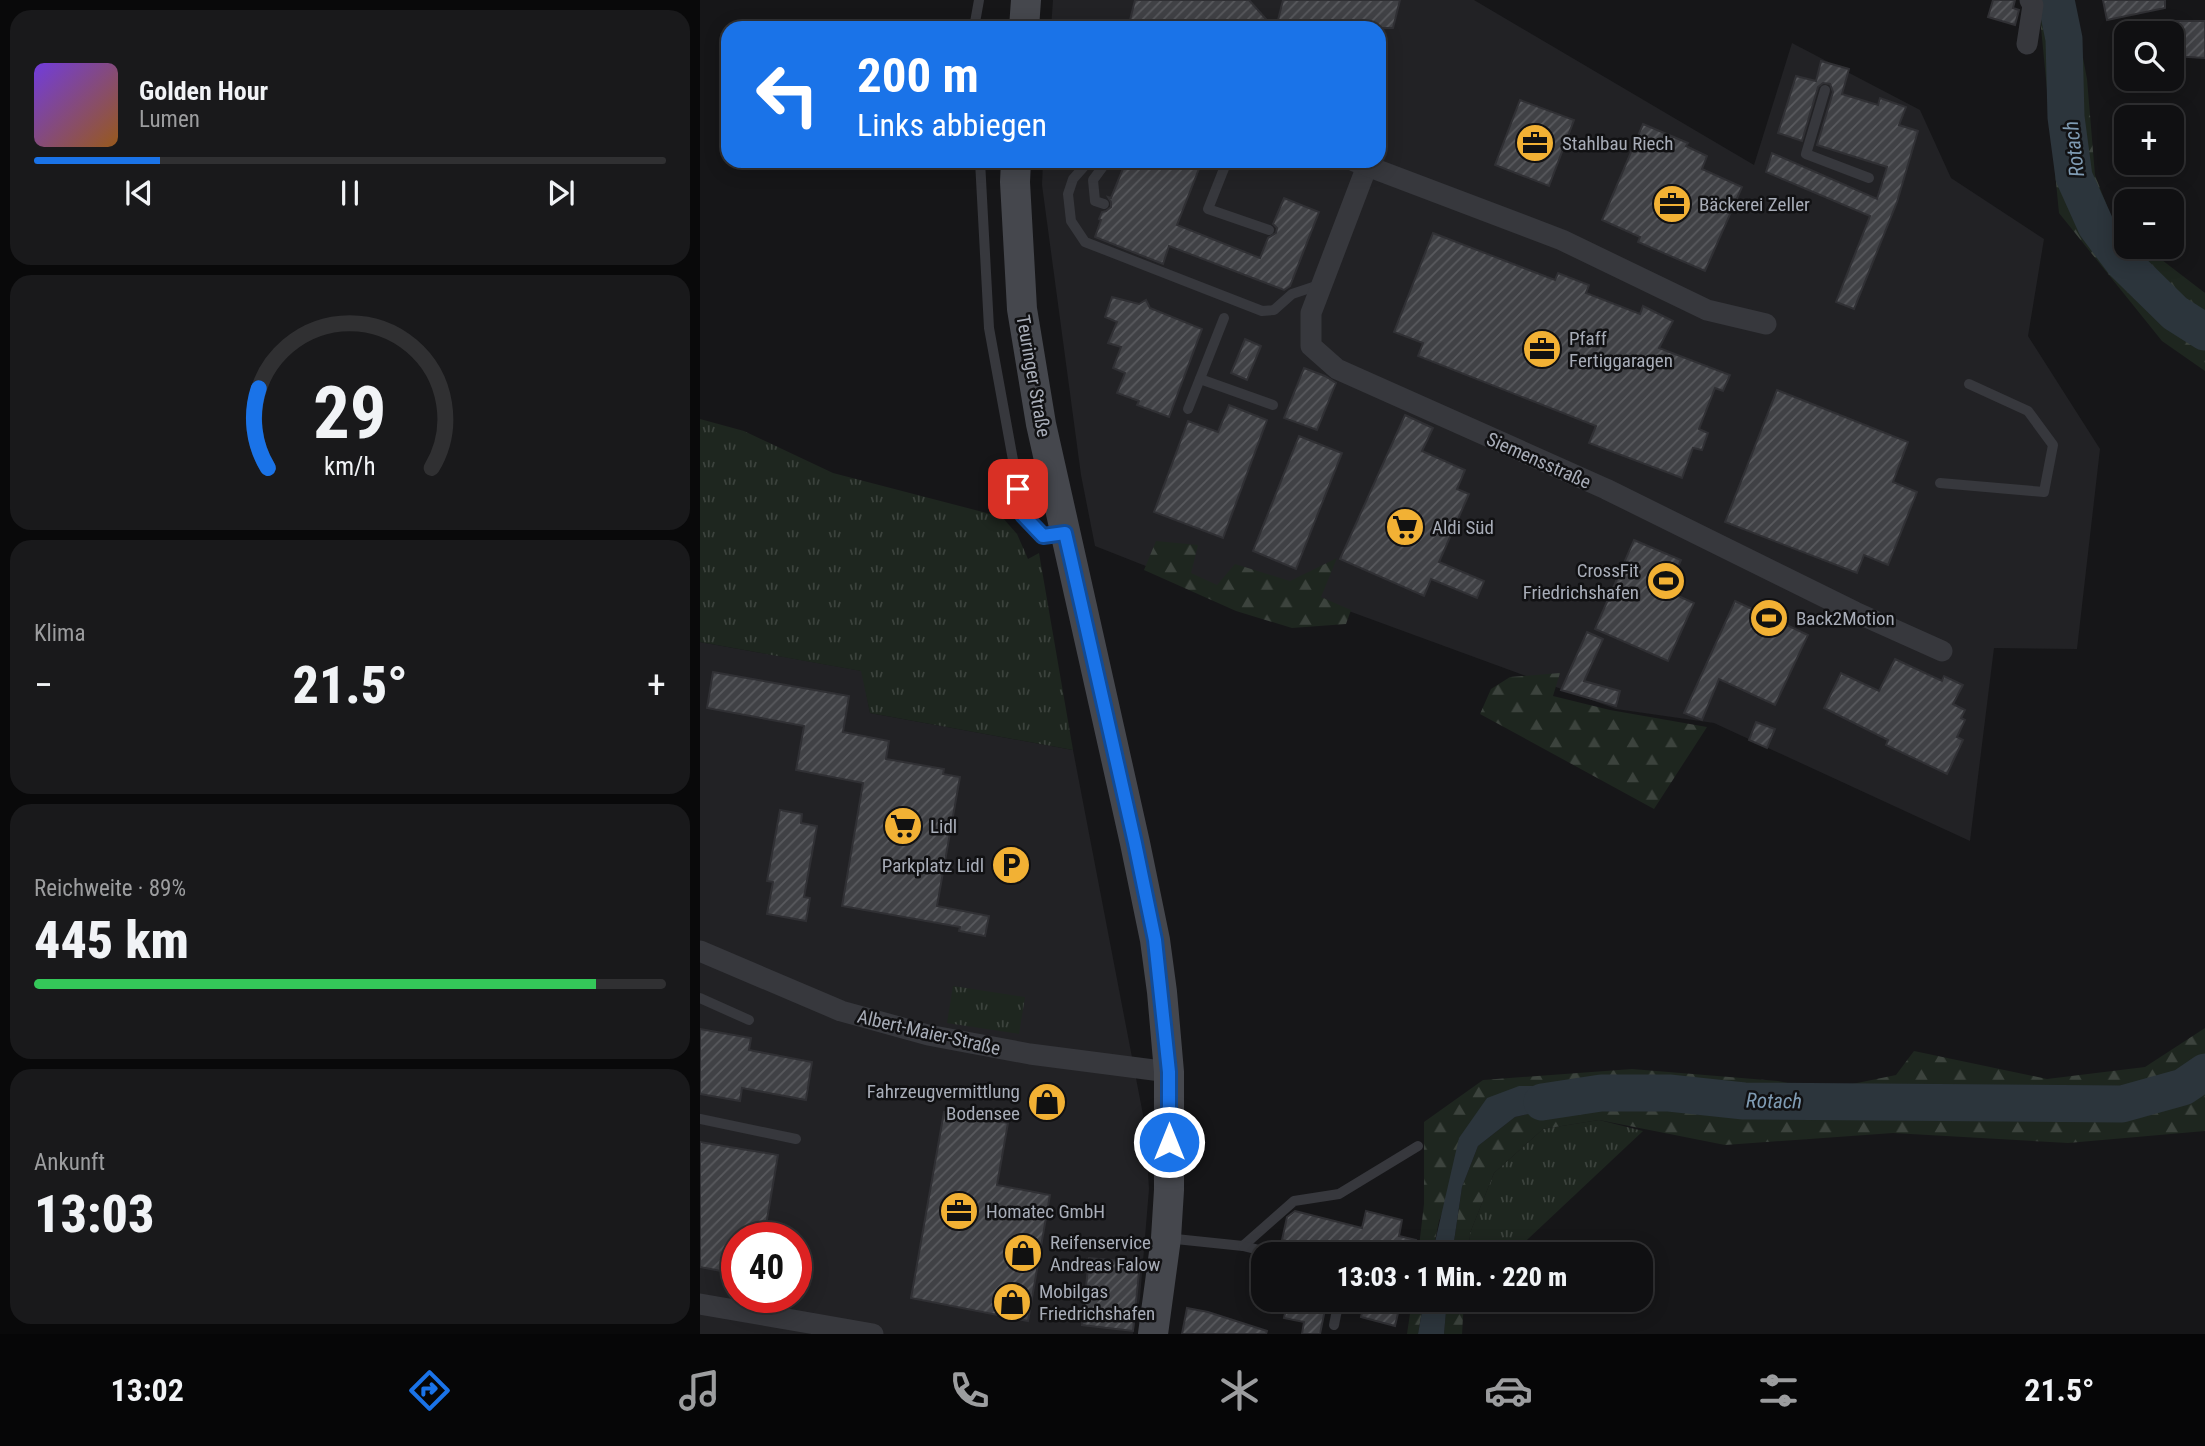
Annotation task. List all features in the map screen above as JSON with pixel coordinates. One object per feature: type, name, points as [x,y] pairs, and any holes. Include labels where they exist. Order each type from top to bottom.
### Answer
[{"type":"street","points":[[1024,21],[1026,0]]},
{"type":"street","points":[[2026,44],[2033,5],[2031,0]]},
{"type":"street","name":"Teuringer Straße","points":[[1016,168],[1022,309],[1041,424],[1155,940],[1169,1072],[1169,1190],[1166,1238],[1153,1334]]},
{"type":"street","name":"Siemensstraße","points":[[1360,168],[1311,313],[1311,346],[1336,369],[1606,489],[1855,612],[1942,651]]},
{"type":"street","name":"Siemensstraße","points":[[1372,168],[1562,240],[1707,310],[1766,324]]},
{"type":"street","name":"Albert-Maier-Straße","points":[[701,953],[841,1011],[928,1035],[1030,1054],[1169,1072]]},
{"type":"street","points":[[700,1304],[873,1334]]},
{"type":"lane","points":[[975,21],[979,0]]},
{"type":"lane","points":[[1825,90],[1806,153],[1869,178]]},
{"type":"lane","points":[[980,168],[989,328],[1023,515],[1043,536],[1065,533]]},
{"type":"lane","points":[[1083,168],[1073,179],[1068,194],[1070,221],[1085,242],[1262,311],[1274,310],[1292,294],[1322,284]]},
{"type":"lane","points":[[1102,168],[1093,180],[1095,201],[1104,204]]},
{"type":"lane","points":[[1224,168],[1208,209],[1269,230]]},
{"type":"lane","points":[[1188,409],[1224,318]]},
{"type":"lane","points":[[1200,379],[1273,405]]},
{"type":"lane","points":[[1940,483],[2044,492],[2053,445],[2028,411],[1969,384]]},
{"type":"lane","points":[[700,998],[749,1020]]},
{"type":"lane","points":[[700,1119],[796,1139]]},
{"type":"lane","points":[[1243,1246],[1294,1201],[1339,1194],[1418,1146]]},
{"type":"lane","points":[[1166,1238],[1251,1248]]},
{"type":"lane","points":[[1334,1325],[1337,1312]]},
{"type":"shaded area","points":[[1053,0],[1474,0],[1754,165],[1792,43],[1920,110],[1951,178],[2044,239],[2028,336],[2100,449],[2077,649],[1994,648],[1970,841],[1714,723],[1616,709],[1335,606],[1298,626],[1095,546],[1081,475],[1042,185],[1043,168],[1386,168],[1386,21],[1052,21]]},
{"type":"shaded area","points":[[700,642],[862,671],[870,713],[1073,750],[1145,1125],[1149,1189],[1140,1298],[1133,1334],[700,1334]]},
{"type":"shaded area","points":[[1519,1086],[1588,1086],[1592,1099],[1515,1117],[1478,1146],[1462,1187],[1454,1242],[1435,1242],[1459,1138],[1487,1098]]},
{"type":"shaded area","points":[[1422,1312],[1446,1312],[1444,1334],[1418,1334]]},
{"type":"green space","points":[[2036,0],[2072,0],[2087,79],[2095,175],[2114,221],[2114,259],[2161,259],[2205,293],[2205,371],[2162,341],[2059,213],[2039,7]]},
{"type":"green space","points":[[700,419],[744,431],[833,473],[1002,517],[1017,534],[1028,559],[1039,553],[1073,750],[870,713],[861,671],[700,642]]},
{"type":"green space","points":[[1156,541],[1198,545],[1191,573],[1217,585],[1235,564],[1290,581],[1337,558],[1321,597],[1351,610],[1346,624],[1292,628],[1236,611],[1144,570]]},
{"type":"green space","points":[[1560,673],[1553,696],[1610,710],[1707,727],[1654,809],[1480,714],[1491,689],[1510,677]]},
{"type":"green space","points":[[953,986],[1025,997],[1019,1034],[947,1023]]},
{"type":"green space","points":[[2205,1028],[2205,1131],[2068,1143],[1893,1133],[1725,1145],[1599,1120],[1543,1129],[1494,1173],[1470,1233],[1469,1242],[1454,1242],[1462,1187],[1478,1146],[1515,1117],[1591,1099],[1487,1098],[1439,1221],[1435,1242],[1420,1242],[1424,1204],[1424,1122],[1483,1080],[1632,1069],[1778,1081],[1823,1090],[1896,1075],[1914,1051],[2047,1079],[2145,1067]]},
{"type":"green space","points":[[1599,1120],[1643,1131],[1525,1242],[1469,1242],[1470,1233],[1494,1173],[1543,1129]]},
{"type":"green space","points":[[1410,1312],[1422,1312],[1418,1334],[1407,1334]]},
{"type":"green space","points":[[1446,1312],[1463,1312],[1462,1334],[1444,1334]]},
{"type":"building","points":[[1135,0],[1249,0],[1268,21],[1130,21]]},
{"type":"building","points":[[1283,0],[1400,0],[1393,28],[1386,28],[1386,21],[1278,21]]},
{"type":"building","points":[[1993,0],[2015,0],[2013,8],[2019,10],[2015,25],[1988,17]]},
{"type":"building","points":[[2103,0],[2165,0],[2165,8],[2107,20]]},
{"type":"building","points":[[2184,21],[2205,21],[2205,58],[2184,57]]},
{"type":"building","points":[[1821,61],[1849,69],[1842,94],[1878,105],[1880,98],[1906,107],[1899,125],[1918,131],[1897,202],[1854,309],[1836,302],[1870,216],[1766,172],[1772,153],[1877,199],[1887,167],[1817,145],[1833,92],[1830,84],[1823,83],[1818,87],[1802,141],[1778,133],[1796,76],[1816,81]]},
{"type":"building","name":"Stahlbau Riech","points":[[1520,100],[1574,120],[1549,186],[1495,165]]},
{"type":"building","name":"Bäckerei Zeller","points":[[1643,124],[1688,143],[1686,146],[1707,156],[1702,169],[1742,187],[1705,271],[1638,242],[1640,237],[1602,220]]},
{"type":"building","points":[[1123,168],[1199,168],[1177,225],[1260,258],[1268,238],[1276,233],[1277,228],[1273,224],[1284,198],[1319,212],[1290,286],[1284,290],[1169,246],[1163,264],[1095,237],[1102,212],[1111,207],[1108,197],[1111,198]]},
{"type":"building","name":"Pfaff Fertiggaragen","points":[[1433,233],[1555,280],[1558,273],[1589,285],[1586,293],[1640,314],[1643,306],[1673,321],[1659,348],[1730,375],[1723,391],[1715,388],[1699,429],[1708,433],[1702,450],[1693,448],[1682,478],[1589,443],[1596,426],[1418,356],[1423,343],[1394,332]]},
{"type":"building","points":[[1112,297],[1139,304],[1146,300],[1150,308],[1202,329],[1169,417],[1137,405],[1139,401],[1117,393],[1125,373],[1113,368],[1121,347],[1108,343],[1117,322],[1105,317]]},
{"type":"building","points":[[1245,339],[1261,346],[1247,380],[1231,373]]},
{"type":"building","points":[[1304,368],[1336,383],[1317,430],[1284,418]]},
{"type":"building","points":[[1777,390],[1908,442],[1893,482],[1917,492],[1888,565],[1864,555],[1857,573],[1725,522]]},
{"type":"building","points":[[1229,405],[1267,420],[1223,538],[1154,512],[1188,421],[1218,432]]},
{"type":"building","name":"Aldi Süd","points":[[1405,415],[1433,428],[1422,451],[1465,470],[1457,489],[1469,494],[1439,562],[1484,581],[1477,598],[1431,579],[1424,596],[1340,559]]},
{"type":"building","points":[[1299,436],[1342,453],[1296,569],[1253,551]]},
{"type":"building","points":[[1634,540],[1681,560],[1667,591],[1694,603],[1668,661],[1595,629]]},
{"type":"building","points":[[1735,601],[1763,614],[1765,611],[1780,618],[1778,621],[1808,635],[1775,705],[1719,679],[1702,720],[1684,713]]},
{"type":"building","points":[[1587,632],[1603,639],[1584,681],[1620,691],[1616,706],[1561,690]]},
{"type":"building","points":[[1895,659],[1942,681],[1944,676],[1963,685],[1953,704],[1965,710],[1961,718],[1965,720],[1957,737],[1963,740],[1947,774],[1886,745],[1888,740],[1824,708],[1841,673],[1879,691]]},
{"type":"building","points":[[713,672],[849,696],[843,732],[889,741],[886,759],[944,769],[943,774],[960,777],[937,906],[989,916],[985,936],[959,931],[960,927],[842,906],[863,783],[796,770],[804,726],[707,708]]},
{"type":"building","points":[[1756,722],[1775,729],[1767,748],[1749,740]]},
{"type":"building","points":[[780,810],[802,814],[801,823],[817,826],[804,897],[810,898],[806,921],[767,914],[773,882],[767,881]]},
{"type":"building","points":[[700,1029],[751,1038],[749,1050],[812,1062],[806,1100],[742,1088],[740,1101],[700,1094]]},
{"type":"building","name":"Homatec GmbH","points":[[944,1112],[1008,1123],[997,1185],[1050,1195],[1028,1321],[911,1298]]},
{"type":"building","points":[[700,1142],[778,1155],[767,1222],[721,1222],[721,1271],[700,1267]]},
{"type":"building","points":[[1295,1211],[1362,1228],[1366,1211],[1402,1220],[1399,1236],[1416,1240],[1290,1242],[1282,1240],[1287,1217]]},
{"type":"building","points":[[1089,1258],[1140,1263],[1133,1331],[1082,1325]]},
{"type":"building","points":[[1187,1308],[1267,1331],[1266,1334],[1182,1334]]},
{"type":"building","points":[[1285,1312],[1325,1312],[1320,1334],[1302,1334],[1304,1322],[1284,1318]]},
{"type":"building","points":[[1362,1312],[1398,1312],[1395,1326],[1361,1317]]},
{"type":"waterway","name":"Rotach","points":[[2056,0],[2064,39],[2066,117],[2074,177],[2096,226],[2123,262],[2175,313],[2205,332]]},
{"type":"waterway","name":"Rotach","points":[[1542,1102],[1601,1093],[1669,1093],[1744,1101],[2122,1104],[2183,1087],[2205,1072]]},
{"type":"place","name":"Stahlbau Riech","points":[[1535,143]]},
{"type":"place","name":"Bäckerei Zeller","points":[[1672,204]]},
{"type":"place","name":"Pfaff Fertiggaragen","points":[[1542,349]]},
{"type":"place","name":"Aldi Süd","points":[[1405,527]]},
{"type":"place","name":"CrossFit Friedrichshafen","points":[[1666,581]]},
{"type":"place","name":"Back2Motion","points":[[1769,618]]},
{"type":"place","name":"Lidl","points":[[903,826]]},
{"type":"place","name":"Parkplatz Lidl","points":[[1011,865]]},
{"type":"place","name":"Fahrzeugvermittlung Bodensee","points":[[1047,1102]]},
{"type":"place","name":"Homatec GmbH","points":[[959,1211]]},
{"type":"place","name":"Reifenservice Andreas Falow","points":[[1023,1253]]},
{"type":"place","name":"Mobilgas Friedrichshafen","points":[[1012,1302]]},
{"type":"route","points":[[1018,489],[1023,515],[1034,529],[1043,536],[1065,533],[1155,940],[1169,1072],[1169,1142]]}]
